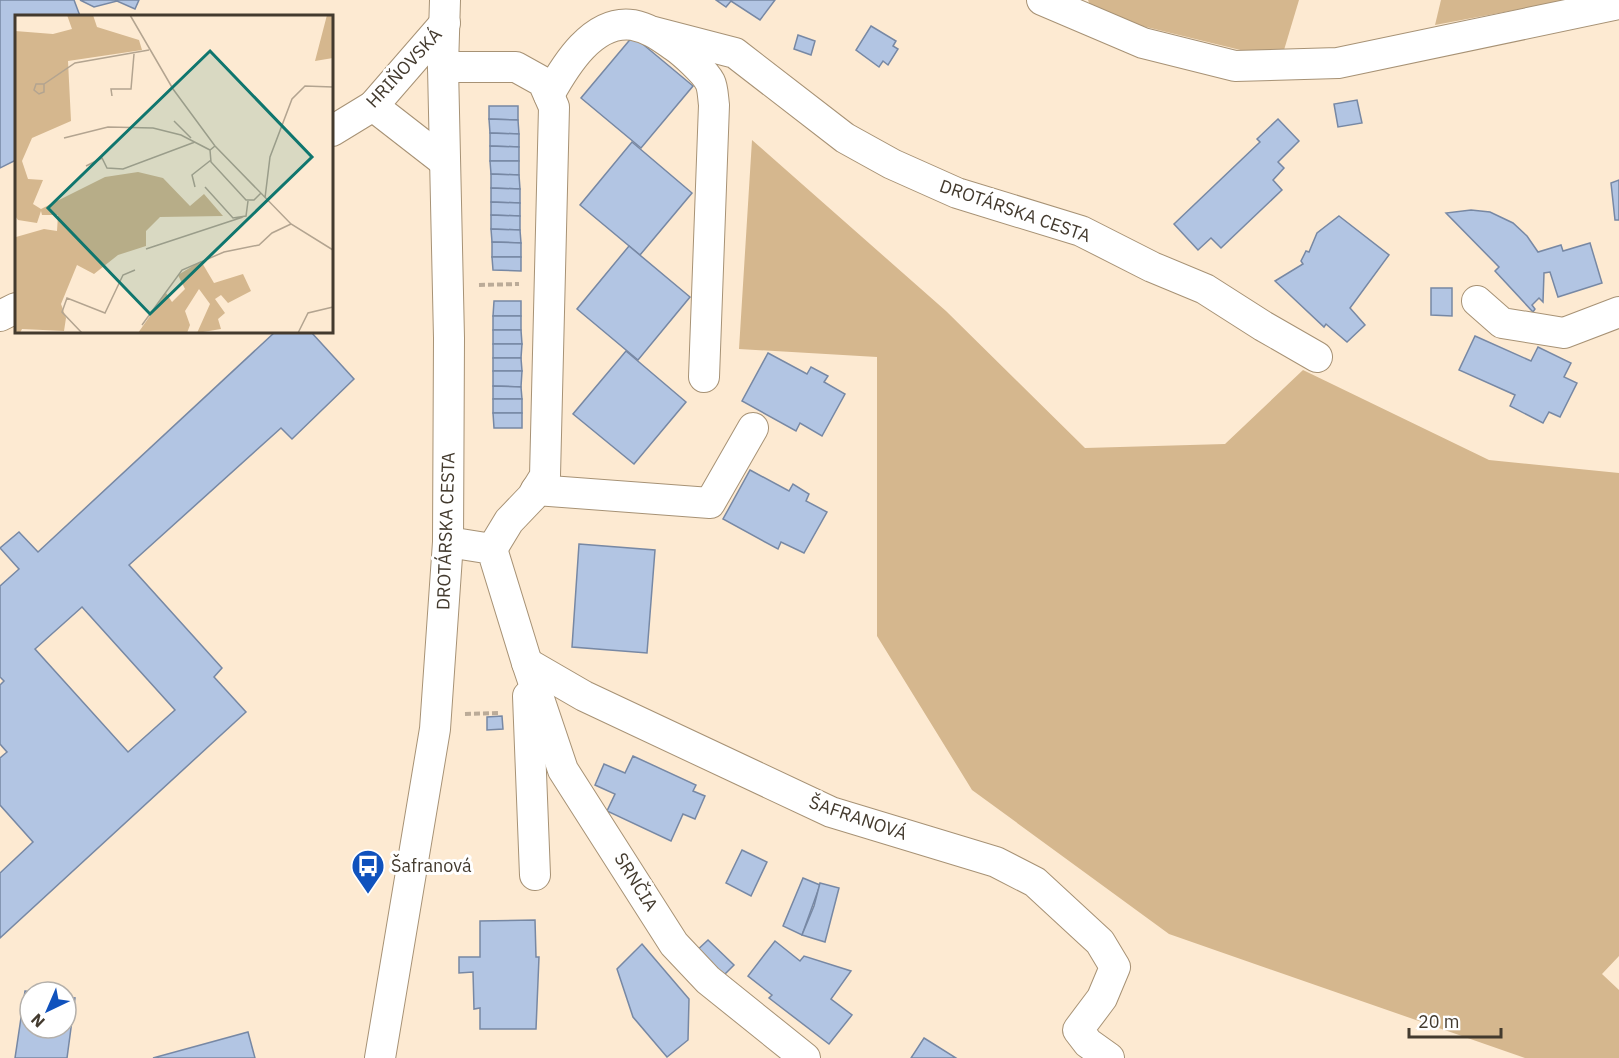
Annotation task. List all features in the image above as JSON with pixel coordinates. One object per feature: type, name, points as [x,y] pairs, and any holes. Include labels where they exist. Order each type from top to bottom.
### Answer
[{"type":"street","points":[[1052,5],[1143,43],[1235,66],[1338,63],[1619,4]]},
{"type":"street","name":"DROTÁRSKA CESTA","points":[[380,1058],[435,729],[448,542],[449,338],[443,67],[445,12]]},
{"type":"street","name":"HRIŇOVSKÁ","points":[[333,130],[373,106],[445,12]]},
{"type":"street","name":"DROTÁRSKA CESTA","points":[[549,95],[566,65],[585,45],[605,30],[631,25],[735,52],[845,138],[892,164],[957,193],[1080,231],[1152,267],[1205,288],[1263,326],[1317,357]]},
{"type":"street","points":[[654,32],[680,50],[710,81],[714,105],[704,377]]},
{"type":"street","points":[[443,67],[516,67],[543,82],[554,107],[545,476],[537,490],[508,521],[492,549],[526,663],[535,875]]},
{"type":"street","points":[[373,106],[445,162]]},
{"type":"street","points":[[1477,301],[1502,323],[1564,333],[1619,312]]},
{"type":"street","points":[[0,316],[15,308]]},
{"type":"street","points":[[537,490],[710,503],[753,428]]},
{"type":"street","points":[[448,542],[492,549]]},
{"type":"street","name":"SRNČIA","points":[[526,663],[563,770],[674,944],[708,980],[805,1058]]},
{"type":"street","name":"ŠAFRANOVÁ","points":[[526,663],[584,696],[831,812],[996,862],[1035,882],[1100,942],[1115,967],[1102,998],[1078,1030],[1088,1043],[1109,1058]]},
{"type":"path","points":[[472,285],[550,284]]},
{"type":"path","points":[[455,714],[528,713]]},
{"type":"shaded area","points":[[1088,0],[1299,0],[1281,60],[1093,14]]},
{"type":"shaded area","points":[[1441,0],[1568,0],[1435,25]]},
{"type":"shaded area","points":[[752,140],[946,311],[1085,448],[1225,444],[1303,370],[1489,460],[1619,473],[1619,956],[1602,974],[1619,990],[1619,1058],[1525,1058],[1169,934],[972,790],[877,636],[877,357],[739,349]]},
{"type":"building","points":[[0,0],[74,0],[80,15],[15,15],[15,160],[0,168]]},
{"type":"building","points":[[80,0],[139,0],[135,9],[117,1],[94,7]]},
{"type":"building","points":[[716,0],[775,0],[760,20],[731,1],[726,7]]},
{"type":"building","points":[[871,26],[896,41],[893,46],[898,49],[888,65],[883,61],[879,67],[856,50]]},
{"type":"building","points":[[798,35],[815,41],[811,55],[794,49]]},
{"type":"building","points":[[633,36],[693,86],[641,148],[581,98]]},
{"type":"building","points":[[1357,100],[1362,123],[1338,127],[1334,104]]},
{"type":"building","points":[[489,106],[518,106],[518,120],[489,119]]},
{"type":"building","points":[[489,119],[518,120],[519,134],[490,133]]},
{"type":"building","points":[[1278,119],[1299,141],[1278,162],[1284,168],[1273,180],[1282,190],[1221,248],[1211,238],[1198,250],[1174,224],[1260,142],[1257,139]]},
{"type":"building","points":[[490,133],[519,134],[519,147],[490,146]]},
{"type":"building","points":[[632,142],[692,193],[640,255],[580,205]]},
{"type":"building","points":[[490,146],[519,147],[519,161],[490,161]]},
{"type":"building","points":[[490,161],[519,161],[519,175],[491,174]]},
{"type":"building","points":[[491,174],[519,175],[520,189],[491,188]]},
{"type":"building","points":[[1619,180],[1619,220],[1615,220],[1611,183]]},
{"type":"building","points":[[491,188],[520,189],[520,203],[491,202]]},
{"type":"building","points":[[491,202],[520,203],[520,216],[491,215]]},
{"type":"building","points":[[1471,210],[1490,212],[1513,223],[1527,236],[1538,252],[1561,245],[1563,251],[1590,243],[1602,283],[1558,297],[1550,272],[1544,273],[1543,302],[1539,298],[1532,305],[1535,309],[1533,312],[1495,271],[1499,267],[1446,213]]},
{"type":"building","points":[[491,215],[520,216],[520,230],[491,229]]},
{"type":"building","points":[[1339,216],[1389,255],[1350,308],[1365,325],[1347,342],[1326,324],[1324,327],[1275,281],[1303,264],[1301,261],[1306,251],[1309,252],[1317,233]]},
{"type":"building","points":[[491,229],[520,230],[521,243],[492,242]]},
{"type":"building","points":[[492,242],[521,243],[521,257],[492,257]]},
{"type":"building","points":[[629,246],[690,297],[638,360],[577,309]]},
{"type":"building","points":[[492,257],[521,257],[521,271],[493,270]]},
{"type":"building","points":[[1431,288],[1452,288],[1452,316],[1431,315]]},
{"type":"building","points":[[494,301],[521,301],[521,316],[493,316]]},
{"type":"building","points":[[493,316],[521,316],[521,330],[493,330]]},
{"type":"building","points":[[493,330],[521,330],[522,344],[493,344]]},
{"type":"building","points":[[274,333],[312,333],[354,379],[292,439],[281,428],[129,565],[222,668],[214,677],[246,712],[0,938],[0,873],[33,842],[0,805],[0,758],[7,752],[0,744],[0,685],[4,681],[0,677],[0,586],[19,569],[0,548],[19,532],[38,552]],"holes":[[[82,607],[175,710],[128,752],[35,649]]]},
{"type":"building","points":[[1475,336],[1531,361],[1538,347],[1571,363],[1564,377],[1577,383],[1560,417],[1549,412],[1543,423],[1510,406],[1515,395],[1459,370]]},
{"type":"building","points":[[493,344],[522,344],[521,358],[493,358]]},
{"type":"building","points":[[626,351],[686,402],[634,464],[573,414]]},
{"type":"building","points":[[768,353],[807,374],[811,367],[828,376],[824,382],[845,394],[822,436],[800,423],[796,431],[742,401]]},
{"type":"building","points":[[493,358],[521,358],[522,371],[493,371]]},
{"type":"building","points":[[493,371],[522,371],[521,387],[493,386]]},
{"type":"building","points":[[493,386],[521,387],[522,399],[493,399]]},
{"type":"building","points":[[493,399],[522,399],[522,413],[493,413]]},
{"type":"building","points":[[493,413],[522,413],[522,428],[494,428]]},
{"type":"building","points":[[750,470],[789,491],[793,484],[809,494],[806,501],[827,512],[804,553],[781,542],[778,549],[723,519]]},
{"type":"building","points":[[579,544],[655,550],[647,653],[572,647]]},
{"type":"building","points":[[502,716],[503,729],[487,730],[487,717]]},
{"type":"building","points":[[633,756],[696,785],[693,791],[705,796],[695,819],[683,814],[671,841],[607,811],[615,794],[595,785],[604,764],[625,773]]},
{"type":"building","points":[[742,850],[767,862],[751,896],[726,883]]},
{"type":"building","points":[[803,878],[820,885],[802,935],[783,926]]},
{"type":"building","points":[[820,883],[839,888],[825,942],[802,935],[814,906]]},
{"type":"building","points":[[535,920],[536,957],[539,957],[536,1029],[480,1029],[480,1008],[474,1009],[473,972],[459,973],[459,957],[480,957],[480,921]]},
{"type":"building","points":[[708,940],[734,965],[718,981],[692,955]]},
{"type":"building","points":[[775,941],[800,961],[804,956],[851,971],[831,999],[852,1015],[829,1044],[769,998],[772,995],[748,976]]},
{"type":"building","points":[[642,944],[689,999],[688,1040],[667,1057],[633,1017],[617,969]]},
{"type":"building","points":[[248,1032],[255,1058],[153,1058]]},
{"type":"building","points":[[18,1038],[18,1040],[69,1040],[67,1058],[15,1058]]},
{"type":"building","points":[[924,1038],[956,1058],[911,1058]]},
{"type":"place","name":"Šafranová","points":[[368,895]]}]
